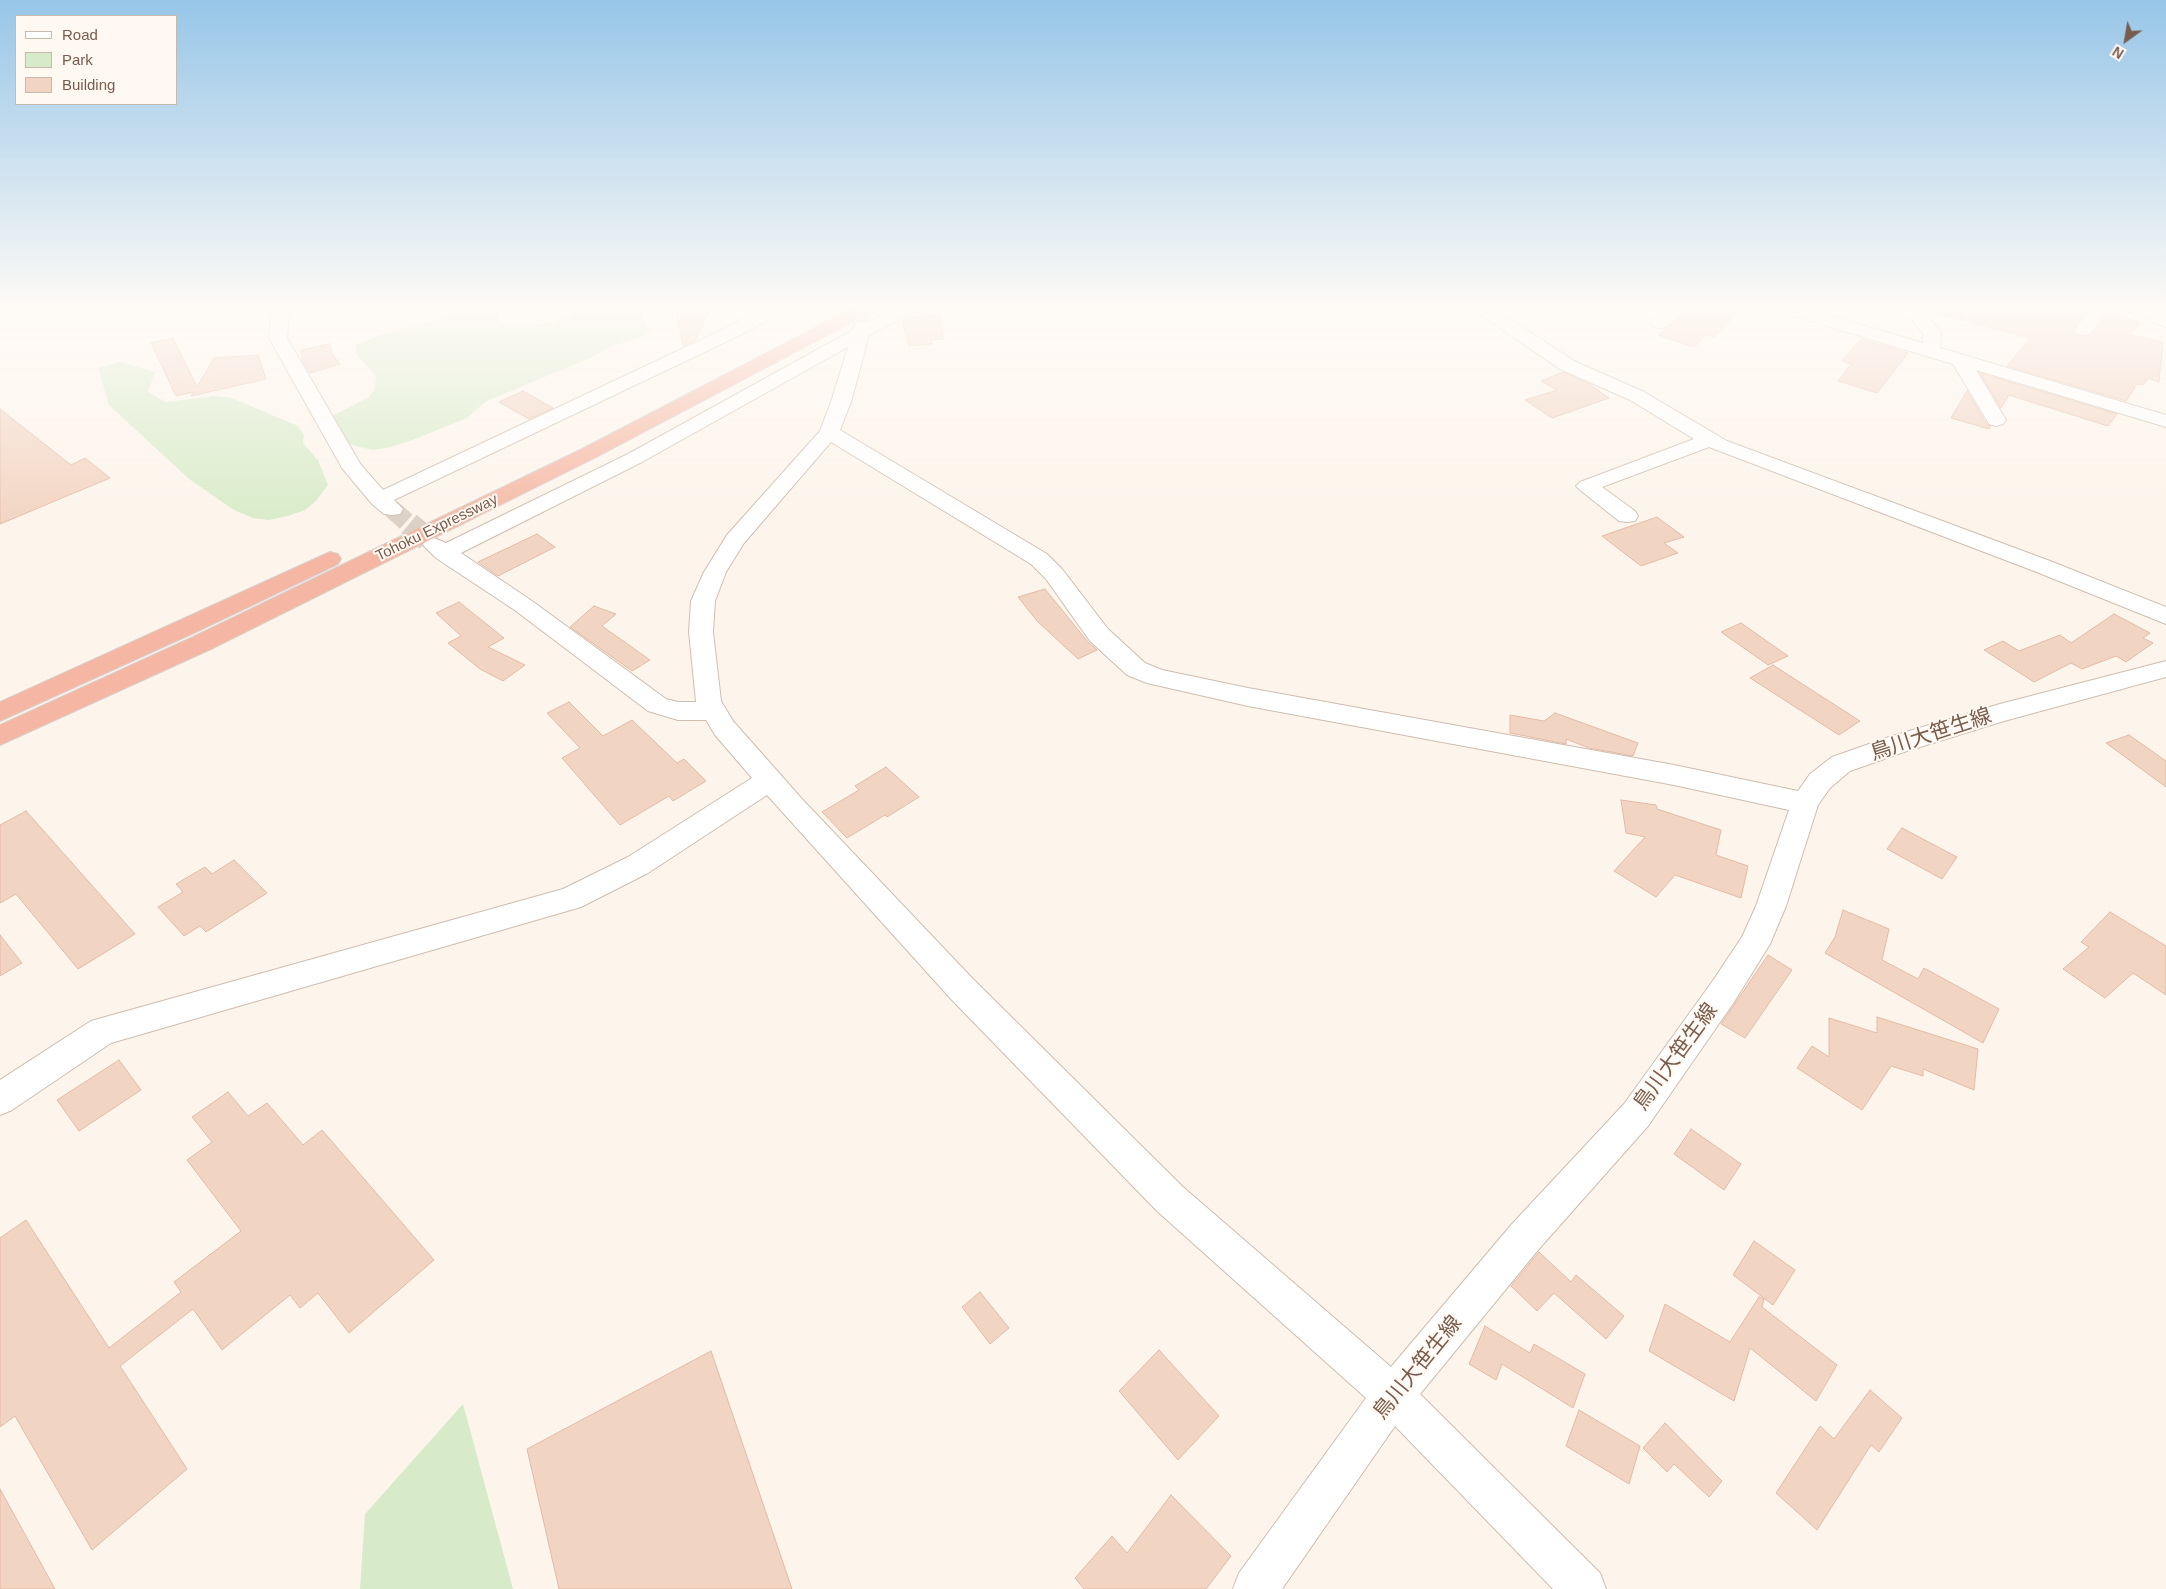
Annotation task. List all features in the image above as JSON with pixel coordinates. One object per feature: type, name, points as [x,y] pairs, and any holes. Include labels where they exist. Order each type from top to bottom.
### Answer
[{"type":"highway","name":"Tohoku Expressway","points":[[0,712],[188,627],[427,513],[692,381]]},
{"type":"highway","name":"Tohoku Expressway","points":[[0,736],[202,642],[589,453],[745,381]]},
{"type":"street","points":[[303,381],[352,468],[386,504],[633,381]]},
{"type":"street","points":[[714,711],[678,711],[657,705],[524,606],[439,549],[635,458],[769,381]]},
{"type":"street","points":[[846,381],[829,432],[735,540],[715,572],[703,601],[700,632],[708,701],[724,728],[769,780],[962,988],[1170,1199],[1393,1395],[1584,1589]]},
{"type":"street","points":[[1604,381],[1638,396],[1710,440],[1766,463],[2042,566],[2166,616]]},
{"type":"street","points":[[1973,381],[1996,420]]},
{"type":"street","points":[[2032,381],[2166,422]]},
{"type":"street","points":[[829,432],[1039,559],[1054,574],[1099,635],[1136,669],[1156,677],[1248,697],[1674,775],[1805,803]]},
{"type":"street","points":[[1627,516],[1587,486],[1710,440]]},
{"type":"street","name":"鳥川大笹生線","points":[[1256,1589],[1393,1395],[1525,1237],[1636,1115],[1717,1000],[1754,944],[1771,906],[1805,803],[1820,780],[1842,764],[1898,744],[2000,713],[2166,670]]},
{"type":"street","points":[[0,1099],[102,1030],[570,899],[610,882],[769,780]]},
{"type":"green space","points":[[102,381],[152,381],[148,392],[166,402],[215,396],[232,398],[298,426],[304,435],[303,443],[318,460],[328,485],[315,502],[305,510],[269,520],[253,518],[234,510],[189,479],[109,405]]},
{"type":"green space","points":[[376,381],[535,381],[485,402],[467,418],[415,439],[391,447],[373,450],[355,446],[343,440],[332,420],[334,415],[369,397],[375,387]]},
{"type":"green space","points":[[463,1404],[513,1589],[360,1589],[365,1514]]},
{"type":"building","points":[[169,381],[194,381],[197,387],[200,381],[257,381],[191,396],[194,392],[176,396]]},
{"type":"building","points":[[1541,381],[1583,381],[1609,398],[1552,418],[1525,400],[1557,390]]},
{"type":"building","points":[[1838,381],[1886,381],[1877,393]]},
{"type":"building","points":[[1985,381],[2007,381],[2117,414],[2108,426],[2009,395],[2001,408]]},
{"type":"building","points":[[2059,381],[2146,381],[2143,385],[2137,384],[2126,401]]},
{"type":"building","points":[[523,391],[553,408],[529,419],[499,402]]},
{"type":"building","points":[[1967,391],[1987,425],[1991,426],[1989,429],[1951,418]]},
{"type":"building","points":[[0,409],[71,465],[85,458],[110,478],[0,524]]},
{"type":"building","points":[[1657,517],[1684,537],[1664,543],[1678,553],[1641,566],[1602,536]]},
{"type":"building","points":[[537,534],[555,547],[498,576],[478,562]]},
{"type":"building","points":[[1045,589],[1088,642],[1097,650],[1078,659],[1037,621],[1018,597]]},
{"type":"building","points":[[459,602],[504,638],[488,647],[525,665],[503,681],[480,669],[448,643],[461,636],[436,613]]},
{"type":"building","points":[[594,606],[616,614],[602,626],[650,660],[632,671],[570,627]]},
{"type":"building","points":[[2114,614],[2150,633],[2143,638],[2153,643],[2126,662],[2116,656],[2082,669],[2071,663],[2034,682],[1984,650],[2003,641],[2019,651],[2060,635],[2071,643]]},
{"type":"building","points":[[1741,623],[1788,656],[1768,665],[1721,632]]},
{"type":"building","points":[[1773,665],[1860,721],[1839,735],[1750,678]]},
{"type":"building","points":[[569,702],[603,736],[632,720],[677,763],[684,759],[706,781],[673,801],[669,796],[620,825],[562,758],[580,748],[547,713]]},
{"type":"building","points":[[1555,713],[1638,743],[1633,756],[1589,748],[1566,739],[1566,744],[1510,733],[1510,715],[1544,721]]},
{"type":"building","points":[[2129,735],[2166,761],[2166,787],[2106,743]]},
{"type":"building","points":[[886,767],[919,797],[887,817],[885,815],[847,838],[822,812],[859,790],[855,786]]},
{"type":"building","points":[[1621,800],[1656,805],[1657,809],[1721,830],[1716,855],[1748,866],[1741,898],[1675,875],[1656,897],[1614,871],[1645,837],[1626,833]]},
{"type":"building","points":[[26,811],[135,934],[78,969],[16,894],[0,903],[0,825]]},
{"type":"building","points":[[1902,828],[1957,857],[1942,879],[1887,849]]},
{"type":"building","points":[[234,860],[267,893],[206,932],[200,926],[184,936],[158,907],[183,892],[176,884],[205,867],[212,874]]},
{"type":"building","points":[[1843,910],[1889,929],[1882,960],[1918,979],[1924,968],[1999,1009],[1983,1043],[1825,953],[1835,937]]},
{"type":"building","points":[[2110,912],[2166,946],[2166,995],[2133,973],[2105,998],[2063,969],[2089,947],[2081,942]]},
{"type":"building","points":[[0,935],[22,963],[0,976]]},
{"type":"building","points":[[1768,955],[1792,970],[1745,1038],[1721,1024]]},
{"type":"building","points":[[1877,1017],[1978,1049],[1974,1090],[1923,1069],[1923,1076],[1891,1066],[1862,1110],[1797,1068],[1812,1046],[1829,1057],[1829,1018],[1877,1033]]},
{"type":"building","points":[[119,1060],[141,1090],[79,1131],[57,1100]]},
{"type":"building","points":[[228,1092],[248,1116],[267,1103],[303,1145],[322,1130],[434,1260],[349,1333],[318,1293],[300,1308],[290,1295],[222,1350],[193,1309],[120,1366],[187,1469],[92,1550],[15,1416],[0,1427],[0,1238],[26,1220],[109,1348],[181,1292],[174,1282],[241,1231],[187,1160],[212,1142],[192,1117]]},
{"type":"building","points":[[1691,1129],[1741,1164],[1724,1190],[1674,1154]]},
{"type":"building","points":[[1754,1241],[1795,1270],[1773,1305],[1733,1275]]},
{"type":"building","points":[[1539,1252],[1571,1282],[1576,1275],[1624,1316],[1606,1339],[1554,1293],[1537,1311],[1511,1286]]},
{"type":"building","points":[[980,1292],[1009,1328],[990,1344],[962,1307]]},
{"type":"building","points":[[1759,1297],[1764,1299],[1762,1307],[1837,1365],[1816,1401],[1750,1348],[1734,1401],[1649,1351],[1665,1304],[1730,1342]]},
{"type":"building","points":[[1485,1326],[1530,1353],[1534,1344],[1585,1374],[1573,1408],[1502,1364],[1496,1380],[1469,1364]]},
{"type":"building","points":[[1159,1350],[1219,1416],[1178,1460],[1119,1391]]},
{"type":"building","points":[[711,1351],[792,1589],[559,1589],[527,1449]]},
{"type":"building","points":[[1870,1390],[1902,1418],[1879,1452],[1871,1445],[1817,1530],[1776,1493],[1820,1426],[1834,1439]]},
{"type":"building","points":[[1579,1410],[1640,1446],[1629,1484],[1566,1446]]},
{"type":"building","points":[[1665,1423],[1722,1481],[1709,1497],[1674,1464],[1667,1472],[1643,1448]]},
{"type":"building","points":[[0,1489],[55,1589],[0,1589]]},
{"type":"building","points":[[1171,1495],[1231,1556],[1206,1589],[1084,1589],[1075,1578],[1112,1536],[1127,1553]]},
{"type":"tunnel","points":[[392,509],[410,525]]},
{"type":"tunnel","points":[[409,524],[434,545]]}]
